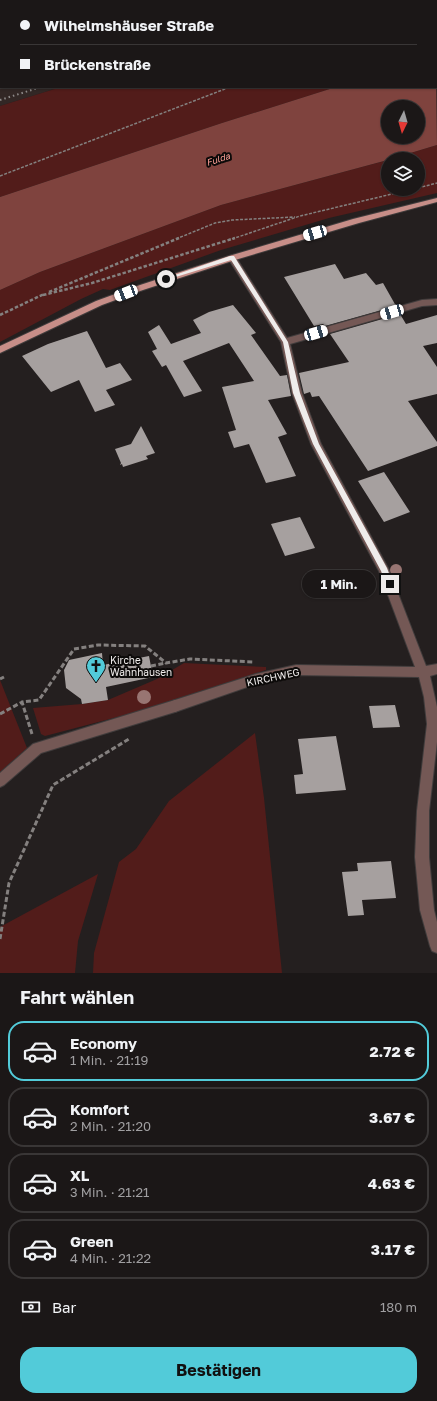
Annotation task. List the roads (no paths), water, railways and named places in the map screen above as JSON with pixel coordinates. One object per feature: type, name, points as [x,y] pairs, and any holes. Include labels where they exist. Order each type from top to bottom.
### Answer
[{"type":"main road","points":[[0,350],[99,303],[162,280],[356,221],[437,200]]},
{"type":"street","points":[[232,258],[285,342],[296,393],[316,444],[384,570],[423,672],[430,697],[433,724],[423,811],[422,857],[427,910],[437,946]]},
{"type":"street","points":[[285,342],[422,303],[437,302]]},
{"type":"street","name":"KIRCHWEG","points":[[0,781],[37,748],[256,679],[296,670],[423,672],[437,669]]},
{"type":"water","name":"Fulda","points":[[333,88],[436,88],[437,145],[414,152],[381,152],[381,162],[221,205],[40,272],[0,290],[0,197],[222,123]]},
{"type":"railway","points":[[0,100],[38,88]]},
{"type":"place","name":"Kirche Wahnhausen","points":[[96,683]]}]
